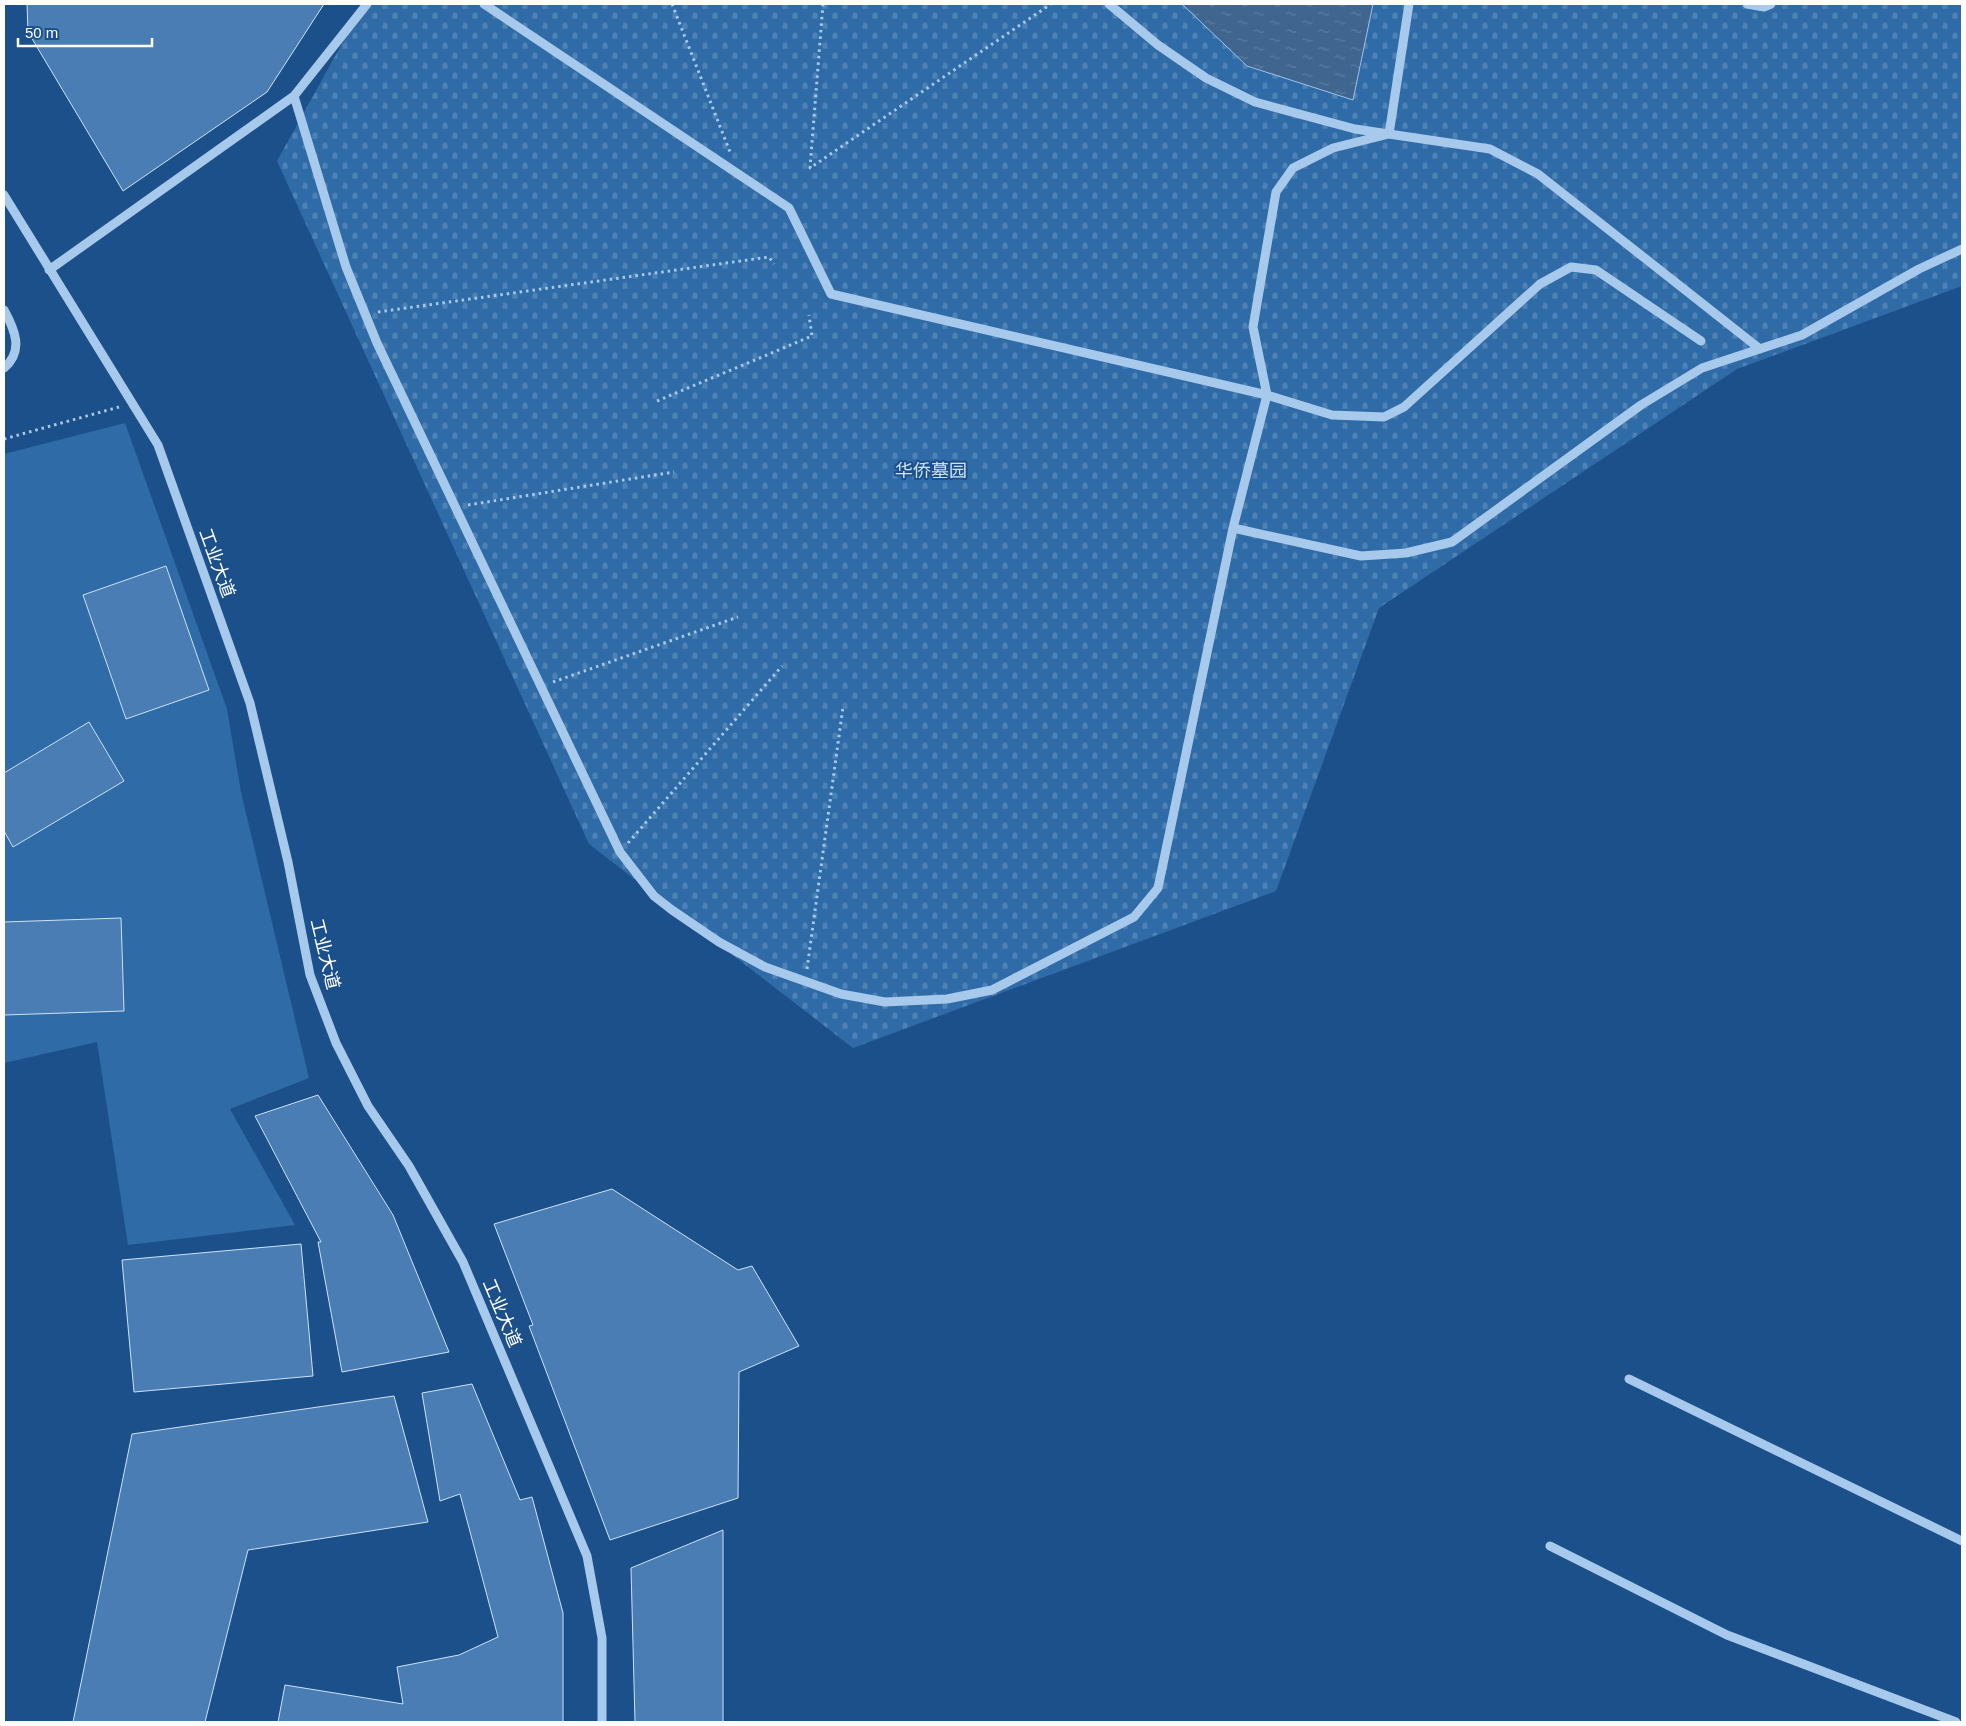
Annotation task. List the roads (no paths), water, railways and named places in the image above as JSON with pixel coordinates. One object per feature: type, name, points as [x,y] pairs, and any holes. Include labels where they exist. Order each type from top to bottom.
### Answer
[{"type":"street","points":[[49,270],[294,96],[367,4]]},
{"type":"street","points":[[484,4],[789,208],[831,294],[1266,396],[1332,415],[1384,417],[1404,407],[1540,284],[1570,267],[1596,270],[1701,341]]},
{"type":"street","points":[[1109,4],[1158,45],[1206,78],[1255,102],[1355,129],[1490,149],[1538,174],[1760,349]]},
{"type":"street","points":[[1389,134],[1409,4]]},
{"type":"street","points":[[1747,4],[1764,7],[1770,4]]},
{"type":"street","points":[[294,96],[346,266],[377,343],[620,852],[654,896],[720,942],[765,967],[841,994],[885,1002],[947,999],[992,990],[1134,917],[1158,888],[1233,528],[1266,396],[1253,327],[1276,192],[1293,168],[1333,148],[1389,134]]},
{"type":"street","name":"工业大道","points":[[4,195],[158,445],[250,703],[288,862],[310,975],[336,1044],[368,1106],[410,1166],[463,1262],[587,1556],[602,1638],[602,1722]]},
{"type":"street","points":[[1233,528],[1361,556],[1406,553],[1452,542],[1641,405],[1702,368],[1802,334],[1919,269],[1962,249]]},
{"type":"street","points":[[4,310],[17,340],[11,362],[4,368]]},
{"type":"street","points":[[1629,1379],[1962,1541]]},
{"type":"street","points":[[1550,1546],[1727,1635],[1956,1722]]},
{"type":"water","points":[[1182,4],[1373,4],[1353,100],[1247,66]]},
{"type":"park label","name":"华侨墓园","points":[[931,471]]}]
